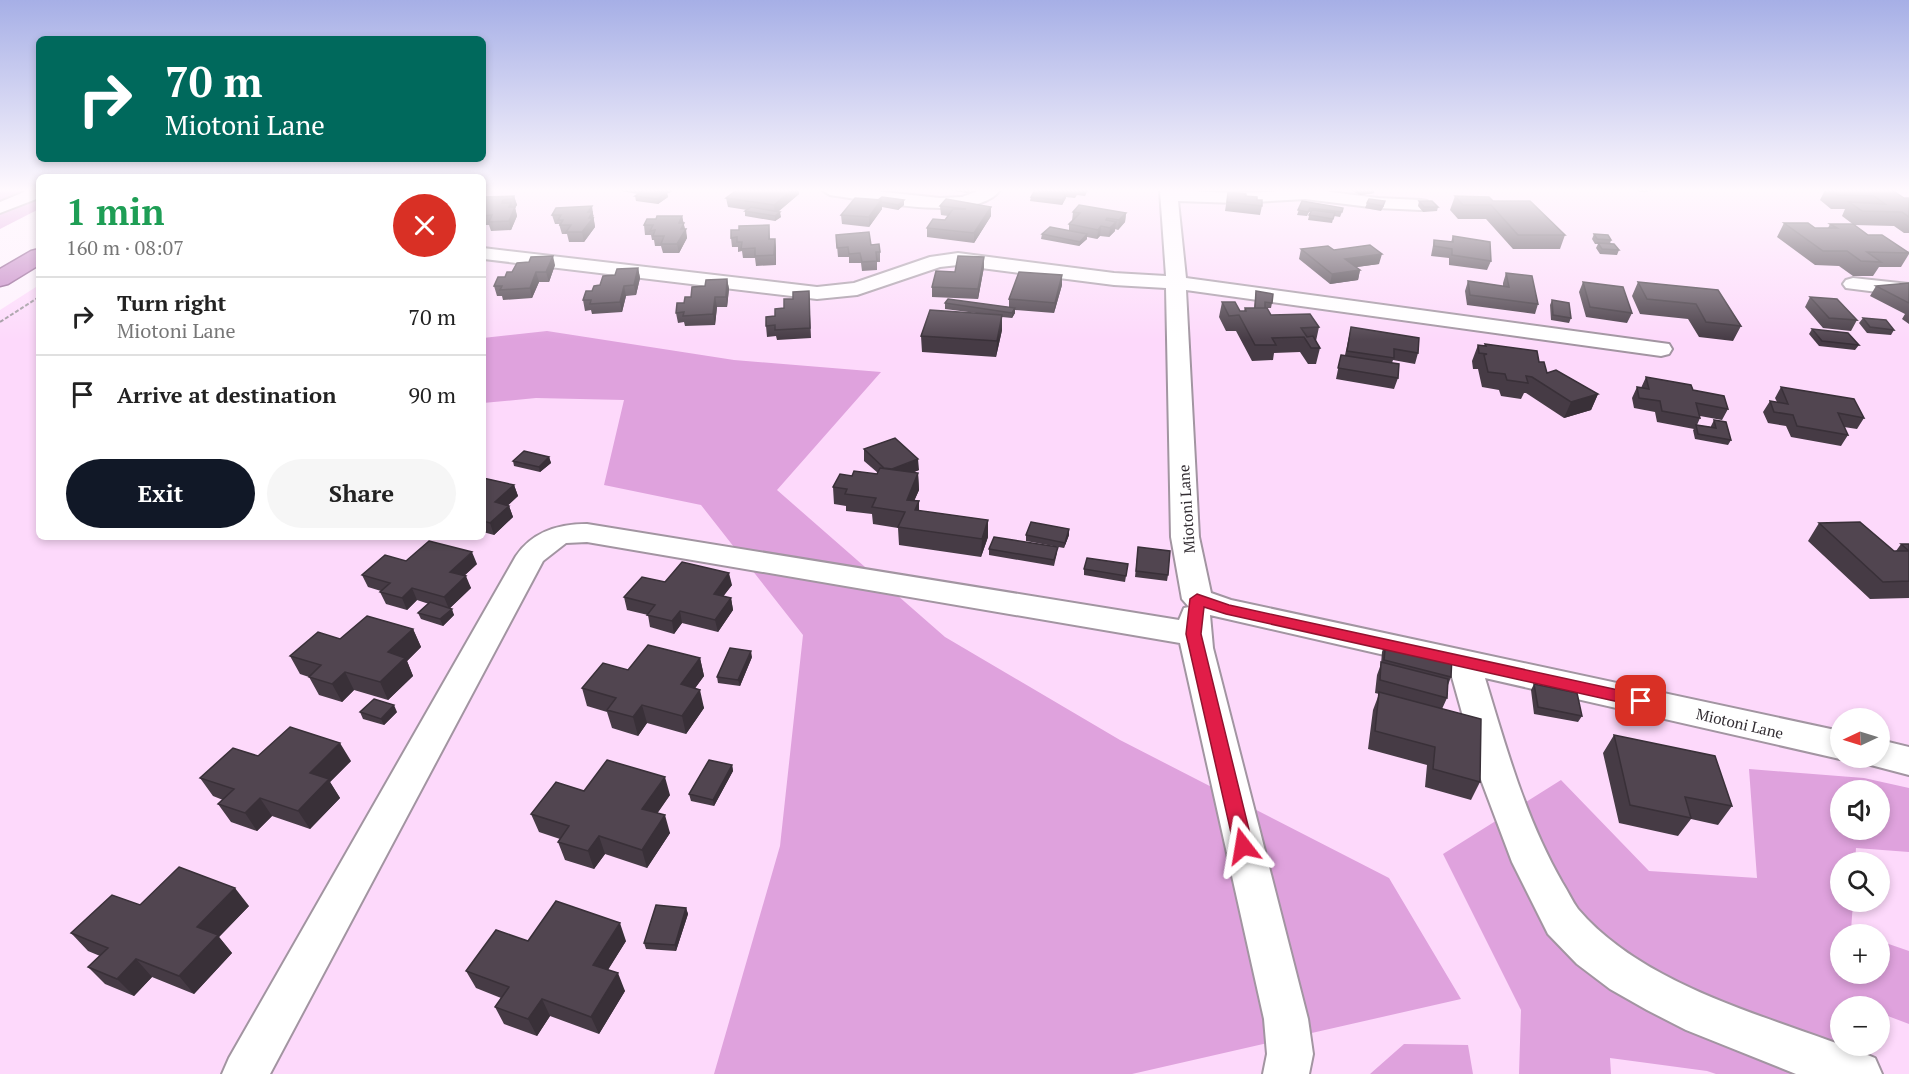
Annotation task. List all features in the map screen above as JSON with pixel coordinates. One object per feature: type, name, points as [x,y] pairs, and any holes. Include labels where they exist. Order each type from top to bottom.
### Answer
[{"type":"highway","points":[[0,261],[35,240]]},
{"type":"highway","points":[[0,279],[36,258]]},
{"type":"street","name":"Miotoni Lane","points":[[1173,240],[1185,537],[1196,616],[1226,609],[1830,743]]},
{"type":"street","points":[[486,253],[817,293],[857,289],[937,261],[951,259],[1125,280],[1176,283],[1661,349]]},
{"type":"street","points":[[1853,284],[1909,290]]},
{"type":"street","points":[[245,1074],[531,555],[543,542],[555,535],[587,533],[1196,616],[1286,1019],[1290,1054],[1286,1074]]},
{"type":"street","points":[[1464,662],[1487,743],[1528,857],[1565,924],[1609,965],[1693,1011],[1859,1074]]},
{"type":"street","points":[[1890,756],[1909,760]]},
{"type":"path","points":[[0,322],[36,299]]},
{"type":"shaded area","points":[[486,240],[1909,240],[1909,1074],[0,1074],[0,310],[36,287],[36,540],[486,540]]},
{"type":"shaded area","points":[[547,331],[734,360],[881,372],[777,490],[945,637],[1120,740],[1389,878],[1461,999],[1132,1074],[714,1074],[780,846],[803,635],[701,505],[604,485],[624,400],[536,398],[486,403],[486,338]]},
{"type":"shaded area","points":[[1749,769],[1873,780],[1830,780],[1830,840],[1890,840],[1890,784],[1909,788],[1909,852],[1856,848],[1856,852],[1830,852],[1830,912],[1852,912],[1851,924],[1830,924],[1830,984],[1890,984],[1890,944],[1909,951],[1909,1024],[1890,1017],[1890,996],[1830,996],[1830,1056],[1857,1056],[1857,1074],[1716,1074],[1610,1058],[1611,1074],[1519,1074],[1521,1010],[1443,854],[1561,780],[1649,871],[1757,878]]},
{"type":"shaded area","points":[[1404,1044],[1468,1045],[1473,1074],[1370,1074]]},
{"type":"building","points":[[662,240],[679,240],[677,244],[661,244]]},
{"type":"building","points":[[737,240],[775,240],[774,255],[755,256],[755,248],[741,249],[742,242]]},
{"type":"building","points":[[836,240],[870,240],[871,245],[879,244],[880,252],[876,252],[877,261],[862,262],[860,253],[849,254],[848,247],[837,248]]},
{"type":"building","points":[[1434,240],[1453,242],[1453,240],[1478,240],[1490,242],[1491,261],[1452,255],[1452,249],[1434,246]]},
{"type":"building","points":[[1808,240],[1890,240],[1909,253],[1867,252],[1881,262],[1861,261],[1847,251],[1823,251]]},
{"type":"building","points":[[1598,243],[1614,244],[1619,250],[1602,249]]},
{"type":"building","points":[[1370,245],[1382,254],[1345,259],[1360,270],[1332,274],[1301,249],[1328,246],[1334,250]]},
{"type":"building","points":[[553,256],[546,272],[536,272],[530,288],[500,290],[502,286],[494,286],[498,277],[505,277],[507,272],[512,272],[517,263],[529,262],[531,257]]},
{"type":"building","points":[[958,256],[984,257],[978,289],[932,287],[936,271],[955,272]]},
{"type":"building","points":[[638,268],[634,285],[624,286],[620,302],[590,304],[591,300],[583,300],[586,291],[592,291],[594,286],[600,285],[603,276],[615,275],[617,269]]},
{"type":"building","points":[[1019,272],[1062,275],[1055,303],[1009,299]]},
{"type":"building","points":[[1506,273],[1532,276],[1538,304],[1470,295],[1468,281],[1509,287]]},
{"type":"building","points":[[727,279],[726,297],[715,297],[713,314],[683,316],[684,312],[676,313],[677,303],[684,303],[685,297],[691,297],[692,287],[705,286],[706,280]]},
{"type":"building","points":[[1583,282],[1623,287],[1632,313],[1590,307]]},
{"type":"building","points":[[1638,282],[1718,290],[1741,326],[1706,322],[1696,304],[1647,299]]},
{"type":"building","points":[[1909,283],[1909,303],[1876,286]]},
{"type":"building","points":[[809,291],[810,328],[775,330],[775,325],[766,326],[766,317],[775,316],[775,309],[784,308],[784,299],[793,299],[793,292]]},
{"type":"building","points":[[1256,291],[1273,294],[1272,303],[1265,302],[1265,308],[1255,308]]},
{"type":"building","points":[[1810,297],[1837,299],[1857,320],[1829,318]]},
{"type":"building","points":[[948,299],[1015,308],[1012,313],[945,303]]},
{"type":"building","points":[[1552,300],[1569,303],[1571,318],[1553,315]]},
{"type":"building","points":[[1222,302],[1235,302],[1240,311],[1246,311],[1245,308],[1267,308],[1271,315],[1310,314],[1319,327],[1301,328],[1307,337],[1313,336],[1320,348],[1311,348],[1304,337],[1272,338],[1276,345],[1255,345],[1239,315],[1229,316]]},
{"type":"building","points":[[930,310],[1002,315],[997,341],[921,336]]},
{"type":"building","points":[[1863,318],[1886,320],[1894,330],[1870,327]]},
{"type":"building","points":[[1351,327],[1419,338],[1418,353],[1394,349],[1394,358],[1347,351]]},
{"type":"building","points":[[1812,329],[1848,333],[1859,345],[1822,341]]},
{"type":"building","points":[[1485,344],[1537,351],[1539,362],[1544,362],[1547,373],[1556,370],[1598,394],[1571,402],[1532,377],[1526,376],[1528,383],[1507,380],[1505,374],[1488,372],[1484,355],[1487,354],[1479,353],[1478,345],[1486,346]]},
{"type":"building","points":[[1341,355],[1399,364],[1398,378],[1338,368]]},
{"type":"building","points":[[1646,377],[1691,385],[1693,390],[1724,396],[1728,409],[1696,403],[1700,418],[1662,411],[1660,401],[1639,398],[1637,387],[1649,389]]},
{"type":"building","points":[[1781,387],[1854,399],[1864,418],[1838,413],[1848,435],[1797,426],[1793,415],[1774,412],[1770,401],[1788,404]]},
{"type":"building","points":[[1714,420],[1726,422],[1731,440],[1698,434],[1696,425],[1716,428]]},
{"type":"building","points":[[895,438],[918,459],[892,469],[884,468],[864,449]]},
{"type":"building","points":[[524,451],[549,457],[539,467],[513,461]]},
{"type":"building","points":[[880,468],[918,473],[907,500],[919,501],[915,510],[988,520],[982,539],[898,527],[905,512],[872,507],[876,498],[845,494],[847,489],[833,487],[840,474],[852,476],[854,471],[877,474]]},
{"type":"building","points":[[486,479],[514,485],[495,502],[509,506],[490,523],[486,522]]},
{"type":"building","points":[[1031,522],[1069,529],[1065,543],[1026,535]]},
{"type":"building","points":[[1860,522],[1894,551],[1909,551],[1909,581],[1883,582],[1819,523]]},
{"type":"building","points":[[994,537],[1058,547],[1054,560],[989,549]]},
{"type":"building","points":[[429,541],[472,552],[450,572],[466,576],[444,597],[412,588],[402,598],[380,592],[390,583],[362,575],[385,555],[406,561]]},
{"type":"building","points":[[1901,544],[1909,544],[1909,551]]},
{"type":"building","points":[[1138,547],[1170,551],[1168,575],[1136,571]]},
{"type":"building","points":[[1087,558],[1128,564],[1126,576],[1084,569]]},
{"type":"building","points":[[682,562],[729,573],[714,594],[731,598],[715,620],[680,611],[672,621],[647,615],[655,605],[624,597],[642,577],[665,582]]},
{"type":"building","points":[[430,602],[452,609],[440,619],[418,613]]},
{"type":"building","points":[[367,616],[413,629],[388,652],[405,658],[380,682],[345,672],[332,684],[309,677],[321,665],[290,656],[318,632],[340,639]]},
{"type":"building","points":[[1386,640],[1452,656],[1451,677],[1384,660]]},
{"type":"building","points":[[648,645],[700,658],[681,684],[700,690],[682,716],[642,705],[633,717],[607,710],[616,698],[582,688],[603,663],[628,670]]},
{"type":"building","points":[[730,648],[751,651],[738,680],[717,677]]},
{"type":"building","points":[[1381,662],[1448,679],[1447,698],[1380,680]]},
{"type":"building","points":[[1534,684],[1577,693],[1582,716],[1538,707]]},
{"type":"building","points":[[1379,692],[1481,719],[1480,782],[1433,769],[1435,747],[1375,731]]},
{"type":"building","points":[[374,699],[394,705],[381,719],[360,712]]},
{"type":"building","points":[[290,727],[340,743],[310,773],[329,779],[298,811],[260,798],[245,813],[218,804],[234,789],[200,778],[233,748],[258,756]]},
{"type":"building","points":[[1614,735],[1715,756],[1732,806],[1685,797],[1691,818],[1630,805]]},
{"type":"building","points":[[607,760],[665,777],[642,809],[665,815],[642,850],[599,836],[588,851],[558,842],[569,826],[531,814],[556,782],[584,791]]},
{"type":"building","points":[[709,760],[732,765],[713,800],[689,794]]},
{"type":"building","points":[[179,867],[235,888],[197,927],[218,935],[179,976],[136,959],[117,979],[88,967],[108,948],[71,933],[112,895],[140,905]]},
{"type":"building","points":[[556,901],[620,923],[593,965],[618,973],[591,1017],[542,999],[528,1019],[495,1007],[509,987],[466,971],[496,930],[528,941]]},
{"type":"building","points":[[656,905],[686,908],[675,945],[644,943]]},
{"type":"route","points":[[1243,846],[1194,634],[1197,599],[1226,609],[1641,701]]}]
